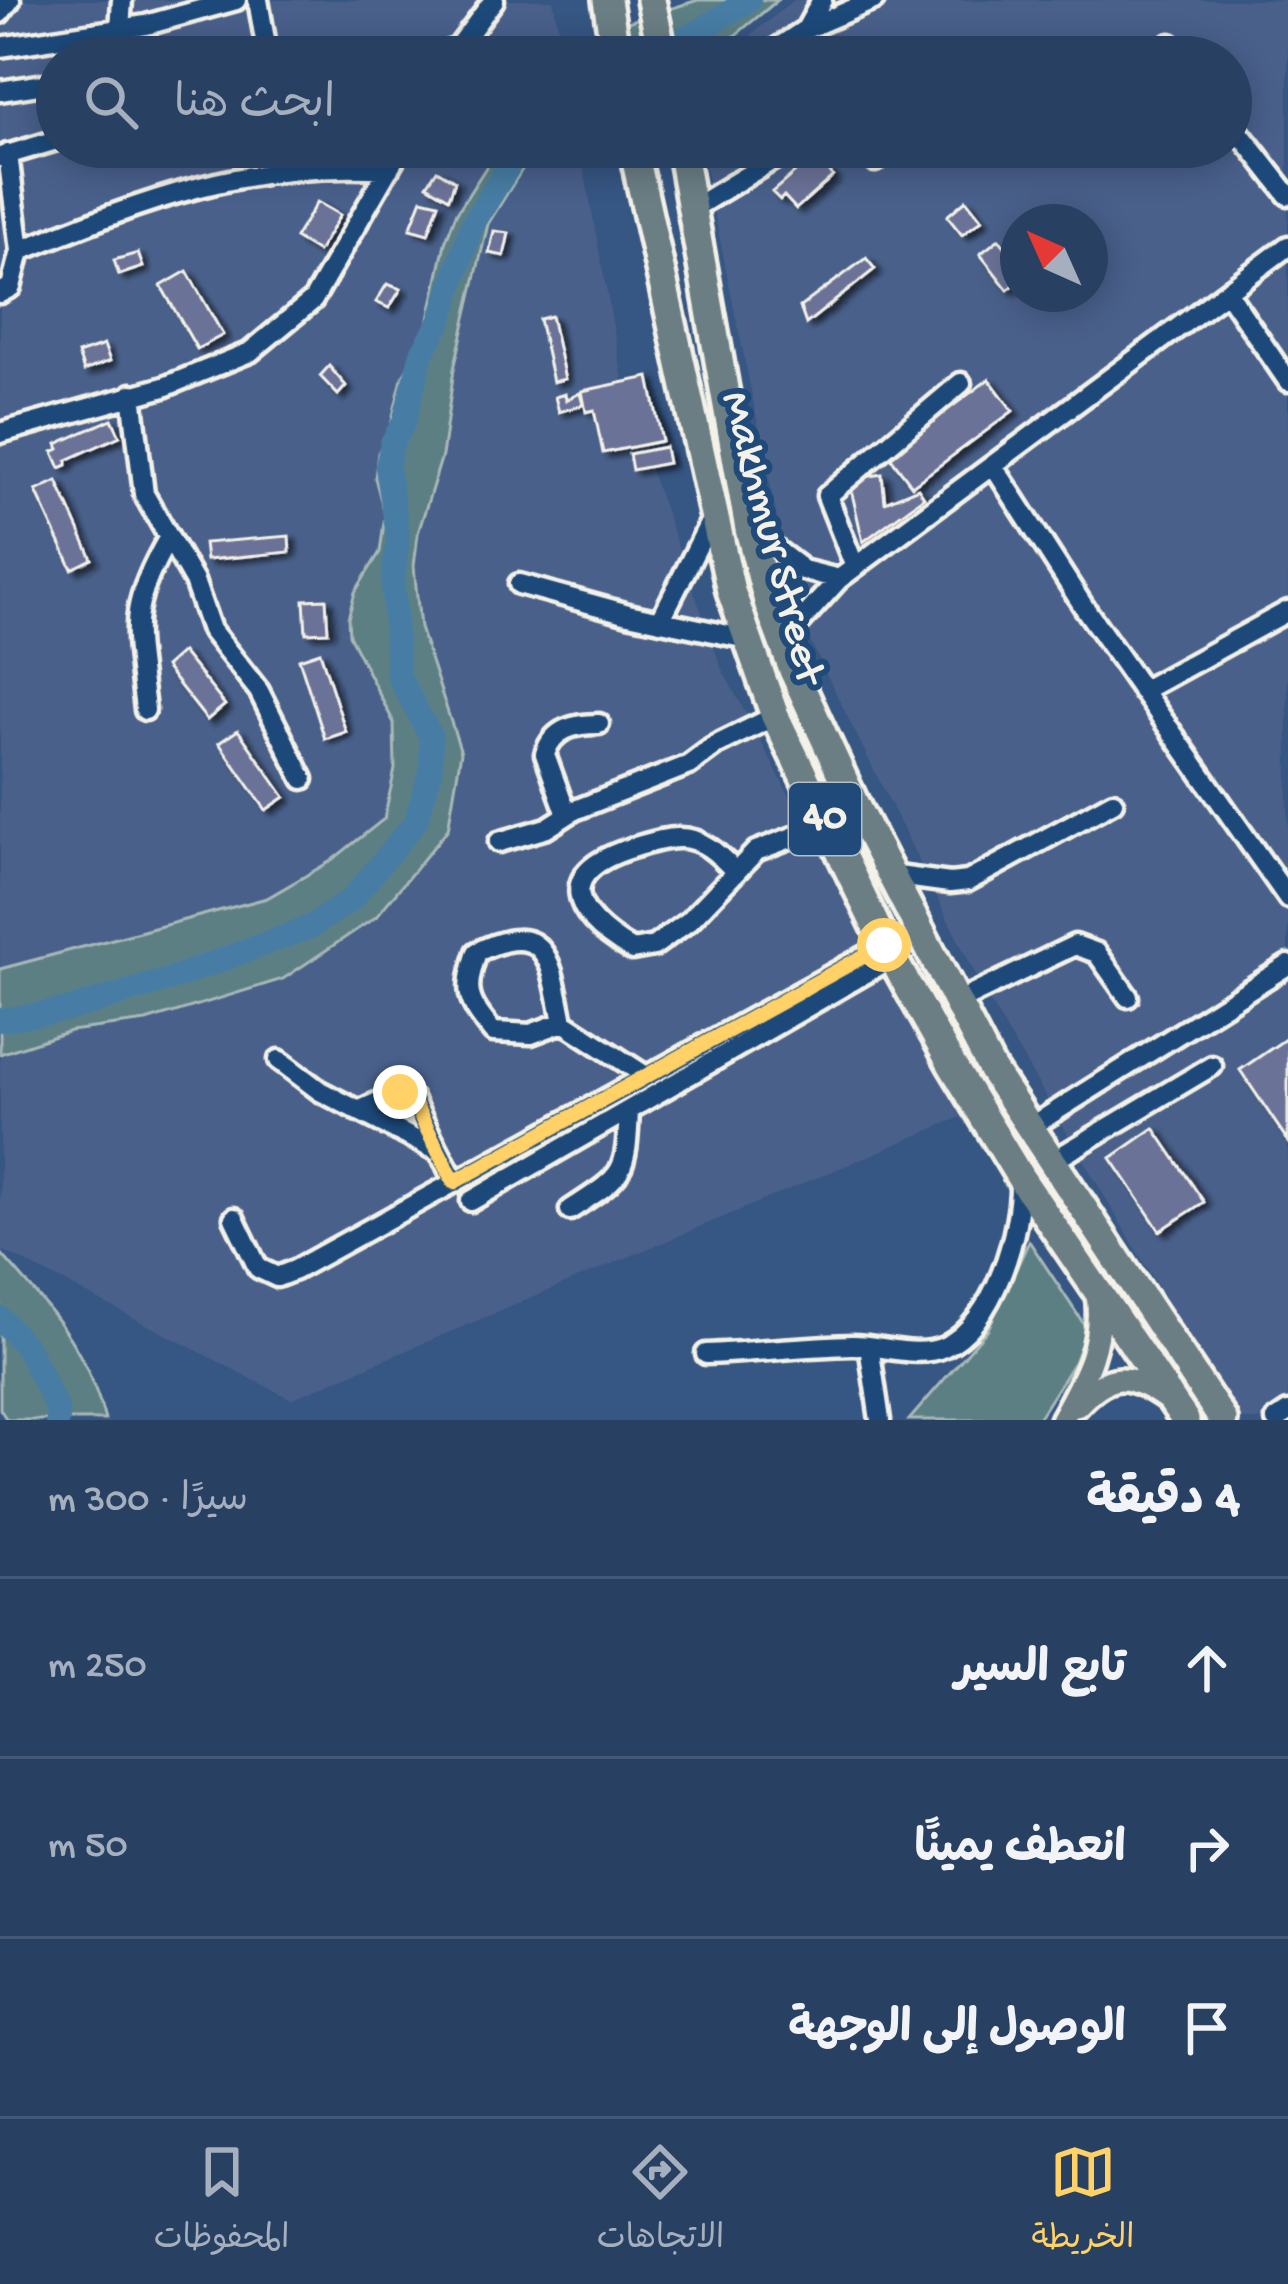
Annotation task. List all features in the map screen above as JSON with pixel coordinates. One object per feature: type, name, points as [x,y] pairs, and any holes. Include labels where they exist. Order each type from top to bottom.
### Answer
[{"type":"highway","points":[[652,2],[659,36]]},
{"type":"highway","name":"Makhmur Street","points":[[638,168],[713,516],[747,639],[775,716],[888,951],[1020,1177],[1180,1412]]},
{"type":"highway","name":"Makhmur Street","points":[[685,168],[749,529],[782,642],[856,809],[992,1070],[1222,1420]]},
{"type":"highway","points":[[827,824],[856,809]]},
{"type":"main road","points":[[1063,1420],[1090,1368],[1098,1341],[1096,1288]]},
{"type":"main road","points":[[1063,1420],[1093,1389],[1120,1378],[1148,1385],[1180,1412]]},
{"type":"street","points":[[0,14],[10,0]]},
{"type":"street","points":[[120,29],[122,0]]},
{"type":"street","points":[[71,36],[236,0]]},
{"type":"street","points":[[258,0],[264,36]]},
{"type":"street","points":[[466,36],[494,0]]},
{"type":"street","points":[[806,29],[822,0]]},
{"type":"street","points":[[796,36],[874,0]]},
{"type":"street","points":[[97,32],[98,36]]},
{"type":"street","points":[[0,47],[36,41]]},
{"type":"street","points":[[0,91],[36,85]]},
{"type":"street","points":[[0,293],[11,287],[20,251],[4,155],[36,146]]},
{"type":"street","points":[[1252,149],[1288,195]]},
{"type":"street","points":[[692,209],[759,168]]},
{"type":"street","points":[[20,251],[180,190],[282,169],[389,169]]},
{"type":"street","points":[[0,434],[164,387],[250,352],[313,300],[389,169]]},
{"type":"street","points":[[782,642],[847,573],[1288,246]]},
{"type":"street","points":[[1227,292],[1288,381]]},
{"type":"street","points":[[847,573],[827,496],[961,383]]},
{"type":"street","points":[[132,394],[145,494],[194,580],[211,630],[259,691],[303,779]]},
{"type":"street","points":[[994,466],[1142,691],[1288,898]]},
{"type":"street","points":[[661,621],[713,516]]},
{"type":"street","points":[[749,529],[803,570],[847,573]]},
{"type":"street","points":[[146,710],[134,616],[143,580],[169,537]]},
{"type":"street","points":[[519,584],[747,639]]},
{"type":"street","points":[[1142,691],[1288,611]]},
{"type":"street","points":[[499,842],[547,828],[567,815],[689,765],[716,745],[775,716]]},
{"type":"street","points":[[567,815],[544,754],[547,745],[572,724],[599,724]]},
{"type":"street","points":[[890,875],[968,881],[1113,802]]},
{"type":"street","points":[[736,872],[698,842],[681,838],[649,843],[602,857],[587,870],[581,889],[584,913],[601,931],[632,950],[654,946],[689,921],[736,872],[756,851],[827,824]]},
{"type":"street","points":[[562,1022],[531,1034],[493,1032],[476,1011],[467,984],[477,952],[509,937],[532,942],[551,965],[562,1022],[646,1076]]},
{"type":"street","points":[[957,1002],[1075,945],[1097,953],[1128,997]]},
{"type":"street","points":[[233,1218],[259,1268],[277,1277],[646,1076],[888,951]]},
{"type":"street","points":[[470,1201],[888,951]]},
{"type":"street","points":[[1029,1128],[1288,965]]},
{"type":"street","points":[[279,1060],[320,1091],[439,1152]]},
{"type":"street","points":[[1051,1162],[1212,1066]]},
{"type":"street","points":[[358,1111],[400,1092],[412,1099],[454,1182]]},
{"type":"street","points":[[570,1210],[607,1186],[619,1172],[626,1159],[628,1109]]},
{"type":"street","points":[[706,1354],[868,1346],[927,1351],[958,1339],[980,1312],[1012,1244],[1019,1220],[1020,1177]]},
{"type":"street","points":[[868,1346],[880,1420]]},
{"type":"street","points":[[1276,1420],[1288,1412]]},
{"type":"shaded area","points":[[0,0],[553,0],[560,36],[36,36],[36,168],[584,168],[628,407],[721,667],[961,1117],[291,1399],[0,1249]]},
{"type":"shaded area","points":[[794,0],[1288,0],[1288,1420],[1237,1420],[985,994],[797,615],[705,168],[1252,168],[1252,36],[750,36]]},
{"type":"green space","points":[[698,0],[778,0],[734,36],[582,36]]},
{"type":"green space","points":[[486,168],[523,168],[488,224],[454,369],[442,456],[418,533],[414,566],[420,628],[461,752],[448,829],[376,917],[283,979],[146,1021],[70,1031],[0,1054],[0,969],[267,898],[331,861],[384,819],[395,769],[394,723],[349,635],[348,618],[355,592],[380,552],[385,515],[375,478],[378,453],[389,432],[402,379],[428,324],[456,214]]},
{"type":"green space","points":[[1029,1241],[1087,1329],[1074,1362],[1037,1420],[909,1420],[988,1329]]},
{"type":"green space","points":[[0,1252],[76,1349],[105,1420],[7,1420],[0,1409]]},
{"type":"building","points":[[800,168],[826,168],[833,176],[796,209],[784,196],[780,200],[772,192]]},
{"type":"building","points":[[437,170],[455,181],[449,198],[427,185]]},
{"type":"building","points":[[422,199],[439,203],[428,234],[410,229]]},
{"type":"building","points":[[966,200],[982,220],[962,235],[947,216]]},
{"type":"building","points":[[317,202],[340,215],[318,252],[295,238]]},
{"type":"building","points":[[494,231],[509,233],[504,256],[489,253]]},
{"type":"building","points":[[1000,240],[1000,280],[980,254]]},
{"type":"building","points":[[138,253],[143,267],[119,275],[114,260]]},
{"type":"building","points":[[866,258],[875,269],[806,324],[800,307]]},
{"type":"building","points":[[187,271],[223,335],[197,349],[161,286]]},
{"type":"building","points":[[387,284],[401,289],[389,308],[376,302]]},
{"type":"building","points":[[551,316],[565,379],[553,382],[539,319]]},
{"type":"building","points":[[104,345],[110,361],[84,371],[78,354]]},
{"type":"building","points":[[329,366],[346,386],[338,395],[320,376]]},
{"type":"building","points":[[649,377],[662,441],[603,453],[594,410],[586,412],[582,391]]},
{"type":"building","points":[[989,379],[1013,411],[912,486],[888,454]]},
{"type":"building","points":[[580,393],[583,405],[559,412],[555,397],[565,394],[566,400]]},
{"type":"building","points":[[112,419],[120,436],[67,460],[60,468],[53,452],[59,449],[57,444]]},
{"type":"building","points":[[665,447],[668,463],[632,470],[629,454]]},
{"type":"building","points":[[882,474],[885,502],[918,488],[924,497],[863,542],[849,480]]},
{"type":"building","points":[[57,481],[92,559],[72,569],[36,491]]},
{"type":"building","points":[[289,536],[290,552],[206,560],[204,543]]},
{"type":"building","points":[[326,599],[328,632],[306,633],[304,600]]},
{"type":"building","points":[[182,652],[225,705],[207,720],[165,667]]},
{"type":"building","points":[[320,652],[346,732],[325,739],[299,659]]},
{"type":"building","points":[[238,730],[285,797],[266,810],[219,743]]},
{"type":"building","points":[[1288,1037],[1288,1141],[1240,1070]]},
{"type":"building","points":[[1154,1128],[1204,1202],[1160,1231],[1111,1158]]},
{"type":"waterway","points":[[689,36],[749,0]]},
{"type":"waterway","points":[[0,1020],[67,1010],[168,980],[310,927],[351,900],[416,821],[431,770],[431,737],[398,675],[393,584],[398,535],[387,467],[422,353],[440,322],[472,225],[508,168]]},
{"type":"waterway","points":[[0,1318],[28,1349],[58,1420]]},
{"type":"route","points":[[400,1092],[412,1099],[454,1182],[884,945]]}]
